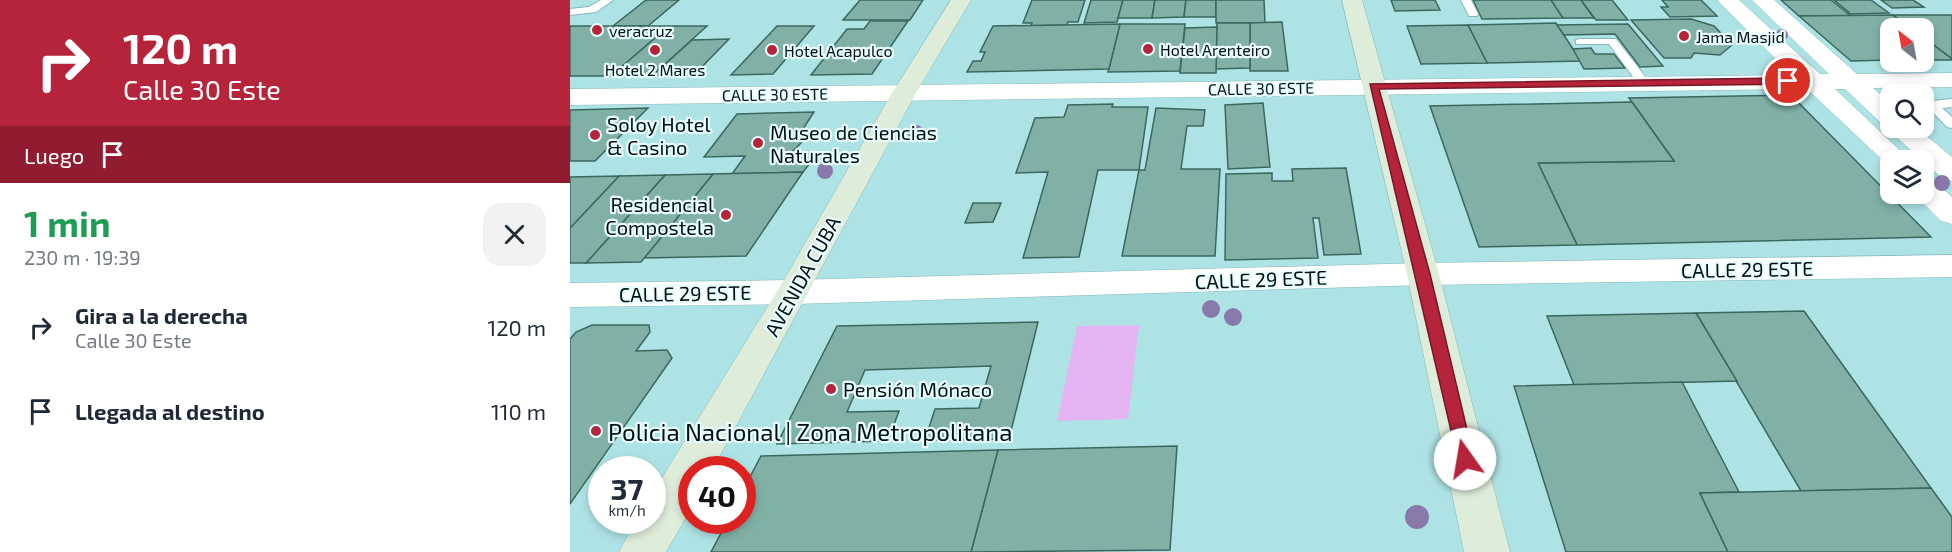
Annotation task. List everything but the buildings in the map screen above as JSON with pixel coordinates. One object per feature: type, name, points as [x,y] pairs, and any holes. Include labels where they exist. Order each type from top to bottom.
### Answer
[{"type":"street","name":"AVENIDA CUBA","points":[[642,552],[794,292],[904,93],[961,0]]},
{"type":"street","points":[[1352,0],[1423,274],[1487,552]]},
{"type":"street","points":[[1727,0],[1885,150]]},
{"type":"street","points":[[1762,0],[1880,108]]},
{"type":"street","name":"CALLE 30 ESTE","points":[[570,97],[1952,80]]},
{"type":"street","points":[[1913,138],[1952,172]]},
{"type":"street","points":[[1934,197],[1952,214]]},
{"type":"street","name":"CALLE 29 ESTE","points":[[570,294],[794,292],[1423,274],[1952,266]]},
{"type":"lane","points":[[570,12],[592,10],[608,0]]},
{"type":"lane","points":[[1466,0],[1473,14]]},
{"type":"lane","points":[[1580,42],[1612,41],[1644,83]]},
{"type":"lane","points":[[1952,103],[1932,105],[1952,124]]},
{"type":"shaded area","points":[[1139,325],[1128,419],[1057,421],[1077,326]]},
{"type":"place","name":"veracruz","points":[[597,30]]},
{"type":"place","name":"Jama Masjid","points":[[1684,36]]},
{"type":"place","name":"Hotel Arenteiro","points":[[1148,49]]},
{"type":"place","name":"Hotel 2 Mares","points":[[655,50]]},
{"type":"place","name":"Hotel Acapulco","points":[[772,50]]},
{"type":"place","name":"Soloy Hotel & Casino","points":[[595,135]]},
{"type":"place","name":"Museo de Ciencias Naturales","points":[[758,143]]},
{"type":"place","name":"Residencial Compostela","points":[[726,215]]},
{"type":"place","name":"Pensión Mónaco","points":[[831,389]]},
{"type":"place","name":"Policia Nacional | Zona Metropolitana","points":[[596,431]]},
{"type":"route","points":[[1465,459],[1423,274],[1373,86],[1788,81]]}]
